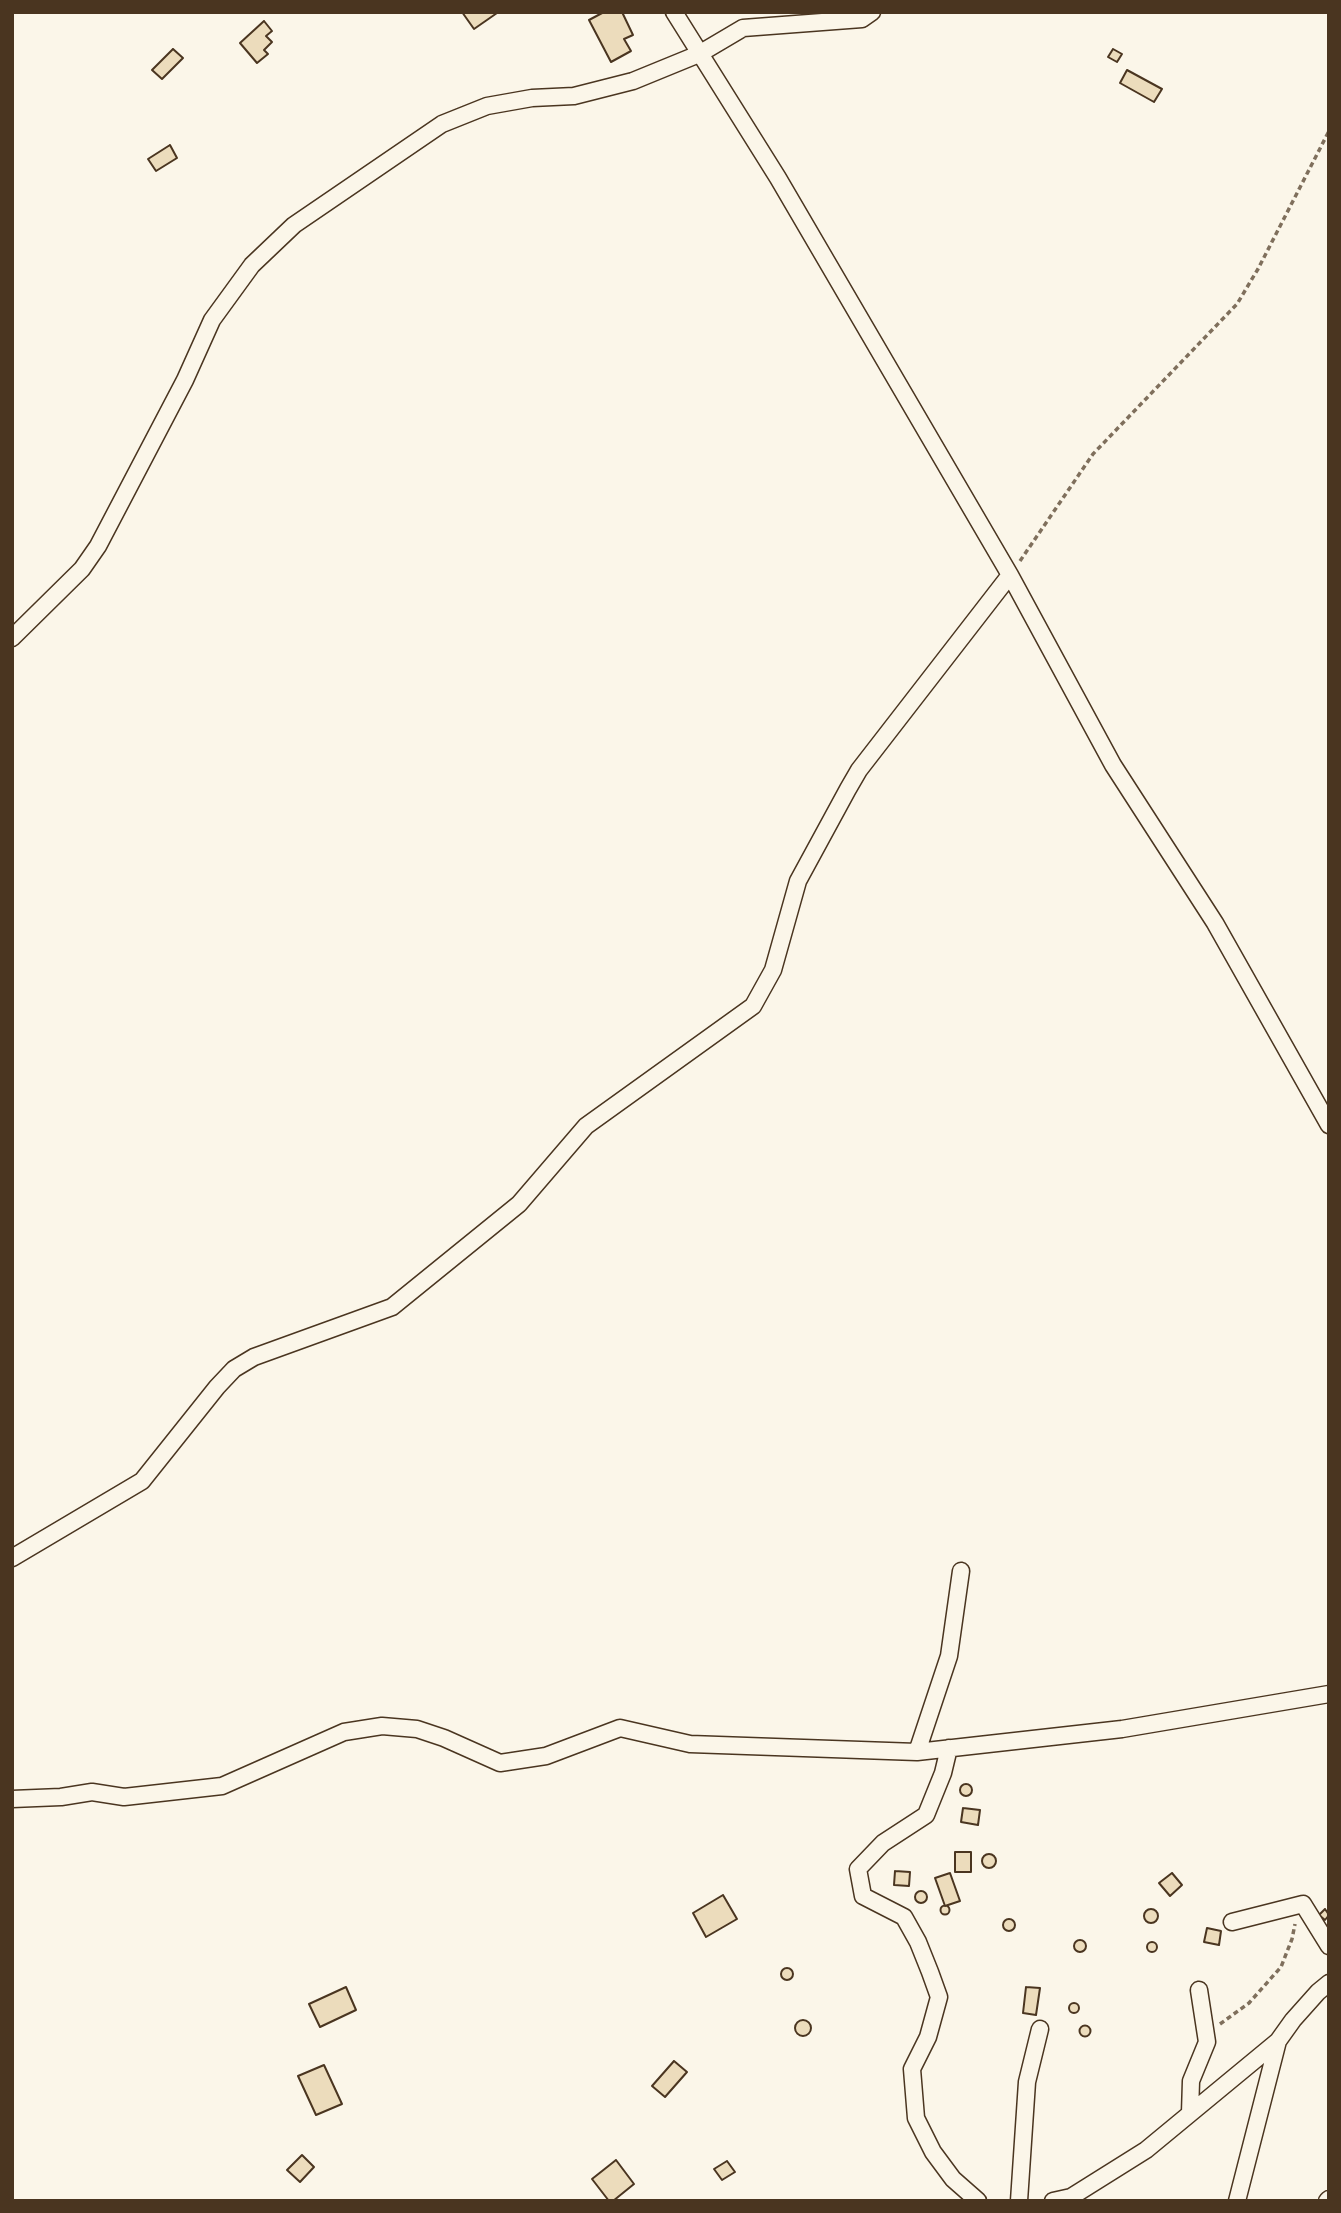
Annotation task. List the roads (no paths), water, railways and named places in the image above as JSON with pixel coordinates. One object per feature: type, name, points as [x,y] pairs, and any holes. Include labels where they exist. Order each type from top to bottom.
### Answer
[{"type":"street","points":[[674,12],[778,178],[1010,575],[1113,765],[1215,923],[1329,1125]]},
{"type":"street","points":[[12,638],[82,569],[98,546],[179,392],[212,320],[252,265],[294,225],[442,124],[487,106],[532,98],[574,96],[633,81],[699,54],[743,29],[862,19],[872,12]]},
{"type":"street","points":[[12,1558],[142,1482],[234,1369],[254,1357],[392,1307],[519,1204],[586,1126],[753,1006],[773,970],[798,881],[854,779],[1010,575]]},
{"type":"street","points":[[917,1752],[949,1656],[961,1571]]},
{"type":"street","points":[[12,1799],[61,1797],[92,1791],[124,1797],[222,1786],[344,1731],[382,1726],[405,1727],[435,1735],[500,1763],[546,1756],[620,1728],[690,1744],[917,1752],[1122,1729],[1329,1694]]},
{"type":"street","points":[[949,1748],[943,1773],[926,1815],[883,1843],[858,1870],[863,1896],[904,1917],[930,1972],[939,1997],[928,2037],[912,2069],[916,2118],[933,2152],[946,2170],[978,2201]]},
{"type":"street","points":[[1232,1922],[1303,1905],[1329,1946]]},
{"type":"street","points":[[1053,2201],[1071,2197],[1146,2150],[1278,2041],[1293,2020],[1329,1983]]},
{"type":"street","points":[[1190,2113],[1191,2081],[1207,2042],[1199,1990]]},
{"type":"street","points":[[1019,2201],[1027,2082],[1040,2029]]},
{"type":"street","points":[[1237,2201],[1278,2041]]}]
